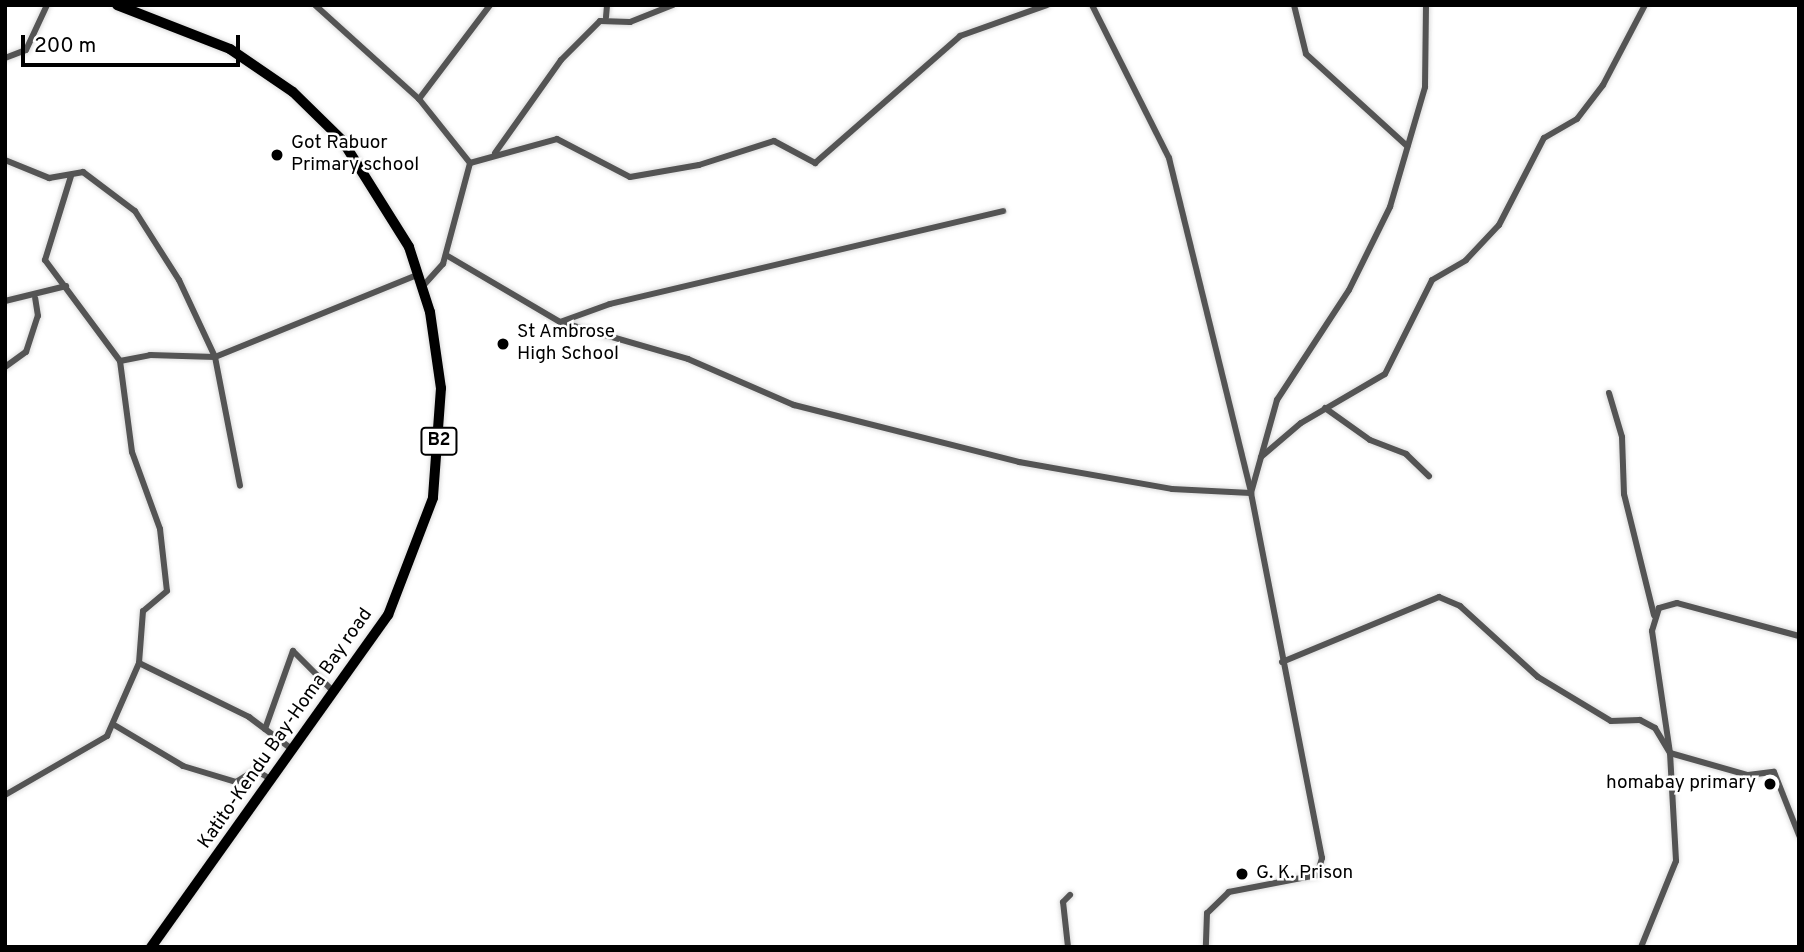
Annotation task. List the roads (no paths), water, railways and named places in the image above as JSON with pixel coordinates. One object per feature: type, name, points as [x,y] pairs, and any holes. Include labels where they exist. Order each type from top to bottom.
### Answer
[{"type":"highway","name":"Katito-Kendu Bay-Homa Bay road","points":[[117,5],[230,48],[317,113],[384,199],[419,274],[441,387],[433,498],[405,582],[295,751],[151,947]]},
{"type":"street","points":[[5,58],[26,50],[47,5]]},
{"type":"street","points":[[315,5],[419,99],[470,163]]},
{"type":"street","points":[[419,99],[490,5]]},
{"type":"street","points":[[495,153],[561,60],[606,17],[607,5]]},
{"type":"street","points":[[606,17],[630,22],[673,5]]},
{"type":"street","points":[[470,163],[495,153],[565,140],[630,177],[699,165],[774,141],[815,163],[960,36],[1047,5]]},
{"type":"street","points":[[1092,5],[1169,158],[1251,494],[1322,868],[1300,880],[1229,892],[1207,913],[1206,947]]},
{"type":"street","points":[[1294,5],[1306,54],[1407,146]]},
{"type":"street","points":[[1251,494],[1277,400],[1376,237],[1425,87],[1426,5]]},
{"type":"street","points":[[1261,457],[1325,408],[1394,363],[1432,281],[1466,260],[1499,225],[1544,138],[1577,119],[1603,85],[1645,5]]},
{"type":"street","points":[[5,160],[49,178],[83,173],[135,211],[179,280],[215,357],[240,486]]},
{"type":"street","points":[[423,286],[446,255],[470,163]]},
{"type":"street","points":[[5,795],[96,746],[116,726],[139,663],[142,615],[167,591],[154,505],[132,452],[120,361],[45,256],[71,176]]},
{"type":"street","points":[[560,322],[610,304],[1003,211]]},
{"type":"street","points":[[446,255],[560,322],[688,359],[794,405],[1019,461],[1172,489],[1251,494]]},
{"type":"street","points":[[120,361],[150,355],[215,357],[419,274]]},
{"type":"street","points":[[5,301],[35,298],[66,286]]},
{"type":"street","points":[[5,367],[26,352],[38,316],[35,298]]},
{"type":"street","points":[[1609,393],[1654,617],[1655,675],[1670,753],[1676,861],[1641,947]]},
{"type":"street","points":[[1325,408],[1370,440],[1406,454],[1429,477]]},
{"type":"street","points":[[1282,662],[1439,597],[1460,606],[1538,677],[1611,721],[1640,720],[1655,728],[1670,753],[1748,775],[1774,772],[1799,835]]},
{"type":"street","points":[[1654,617],[1659,608],[1687,604],[1799,636]]},
{"type":"street","points":[[265,729],[293,651],[335,693]]},
{"type":"street","points":[[139,663],[265,729],[295,751]]},
{"type":"street","points":[[116,726],[183,766],[236,782],[255,770],[272,780]]},
{"type":"street","points":[[1068,947],[1063,902],[1070,895]]},
{"type":"place","name":"Got Rabuor Primary school","points":[[277,155]]},
{"type":"place","name":"St Ambrose High School","points":[[503,344]]},
{"type":"place","name":"homabay primary","points":[[1770,784]]},
{"type":"place","name":"G. K. Prison","points":[[1242,874]]}]
